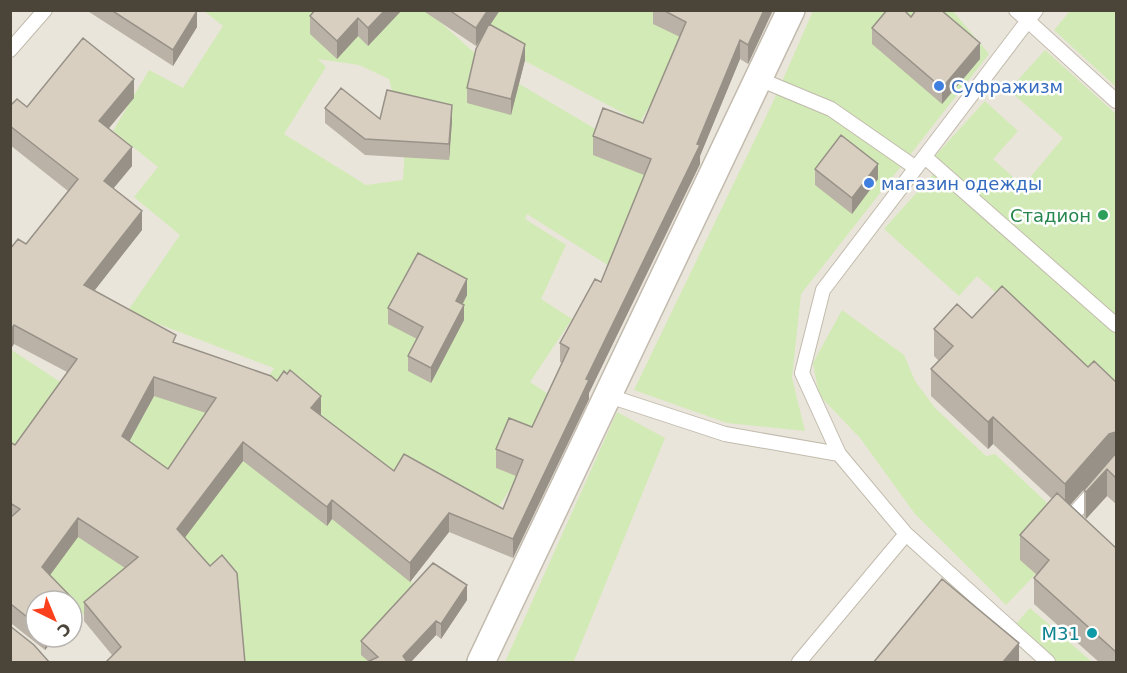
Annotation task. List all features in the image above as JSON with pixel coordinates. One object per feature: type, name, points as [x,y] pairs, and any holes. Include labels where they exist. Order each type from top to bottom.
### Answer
[{"type":"street","points":[[482,663],[791,10]]},
{"type":"lane","points":[[10,50],[45,10]]},
{"type":"lane","points":[[1016,10],[1031,16],[1116,100]]},
{"type":"lane","points":[[1031,16],[823,290],[802,374],[839,454],[906,534],[1048,663]]},
{"type":"lane","points":[[759,79],[831,109],[921,163],[1116,325]]},
{"type":"lane","points":[[609,396],[725,434],[839,454]]},
{"type":"lane","points":[[1086,530],[1071,517],[1116,467]]},
{"type":"lane","points":[[799,663],[906,534]]},
{"type":"shaded area","points":[[10,11],[1116,11],[1116,662],[11,662]]},
{"type":"green space","points":[[451,10],[670,10],[698,25],[640,122],[446,19]]},
{"type":"green space","points":[[204,11],[428,11],[489,66],[641,156],[671,191],[622,274],[527,214],[525,219],[566,245],[541,299],[572,319],[530,382],[565,405],[477,540],[257,395],[274,368],[127,312],[180,235],[134,197],[158,167],[113,131],[149,70],[183,88],[223,26]],"holes":[[[318,59],[359,65],[389,79],[405,144],[403,180],[366,185],[284,134],[326,67]]]},
{"type":"green space","points":[[813,11],[953,11],[989,54],[801,294],[792,378],[805,431],[727,423],[634,390],[773,102]]},
{"type":"green space","points":[[1070,11],[1116,11],[1116,87],[1054,30]]},
{"type":"green space","points":[[1045,50],[1116,114],[1116,318],[935,156],[985,101],[1018,131],[993,159],[1023,186],[1063,138],[1009,90]]},
{"type":"green space","points":[[936,171],[1116,332],[1116,401],[977,276],[959,296],[884,229]]},
{"type":"green space","points":[[842,310],[904,355],[915,381],[935,408],[986,456],[995,454],[1077,531],[1006,605],[915,514],[860,438],[819,395],[813,363]]},
{"type":"green space","points":[[10,349],[68,387],[22,455],[11,447]]},
{"type":"green space","points":[[150,365],[390,553],[435,613],[398,662],[157,662],[84,615],[84,589],[46,589],[42,586]]},
{"type":"green space","points":[[617,412],[665,438],[574,661],[505,662]]},
{"type":"green space","points":[[1030,608],[1092,662],[1055,662],[1014,626]]},
{"type":"building","points":[[111,10],[197,10],[197,11],[173,50]]},
{"type":"building","points":[[315,10],[385,10],[368,28],[358,18],[337,41],[310,16]]},
{"type":"building","points":[[449,10],[488,10],[476,28]]},
{"type":"building","points":[[663,10],[764,10],[748,45],[740,40],[697,144],[700,145],[586,379],[589,380],[513,539],[449,513],[410,563],[332,500],[327,507],[243,442],[177,529],[210,566],[222,555],[237,573],[245,663],[105,663],[121,647],[84,602],[138,557],[78,518],[42,567],[63,589],[24,589],[24,614],[10,605],[10,518],[20,509],[10,503],[10,442],[15,445],[77,359],[14,325],[10,327],[10,249],[18,239],[26,244],[78,179],[10,126],[10,106],[17,99],[27,107],[83,38],[134,79],[99,121],[132,147],[104,181],[142,211],[84,285],[176,335],[173,342],[271,376],[277,381],[284,371],[287,374],[290,370],[321,396],[311,408],[394,471],[404,454],[503,509],[523,460],[496,449],[509,418],[532,427],[569,348],[560,343],[595,279],[601,282],[651,159],[593,136],[603,108],[643,123],[686,22]],"holes":[[[154,377],[216,398],[168,469],[122,436]]]},
{"type":"building","points":[[887,10],[904,10],[911,17],[916,10],[941,10],[980,43],[942,88],[872,28]]},
{"type":"building","points":[[489,24],[525,44],[511,99],[467,88],[476,49]]},
{"type":"building","points":[[341,88],[380,119],[387,90],[452,105],[449,144],[365,139],[325,108]]},
{"type":"building","points":[[841,135],[878,164],[852,198],[815,169]]},
{"type":"building","points":[[418,253],[467,279],[456,301],[464,305],[431,368],[408,356],[423,327],[388,308]]},
{"type":"building","points":[[1002,286],[1088,367],[1094,361],[1116,382],[1116,432],[1109,434],[1065,484],[993,417],[988,422],[931,369],[953,346],[934,329],[957,304],[972,318]]},
{"type":"building","points":[[1116,453],[1116,478],[1107,469],[1086,492],[1084,490]]},
{"type":"building","points":[[1057,493],[1116,548],[1116,652],[1034,578],[1049,560],[1020,535]]},
{"type":"building","points":[[433,563],[467,585],[441,624],[436,621],[403,656],[408,663],[365,663],[378,657],[361,641]]},
{"type":"building","points":[[942,579],[1019,643],[1002,663],[873,663]]},
{"type":"building","points":[[10,626],[24,637],[24,649],[38,649],[50,663],[10,663]]},
{"type":"place","name":"Суфражизм","points":[[939,86]]},
{"type":"place","name":"магазин одежды","points":[[869,183]]},
{"type":"place","name":"Стадион","points":[[1103,215]]},
{"type":"place","name":"М31","points":[[1092,633]]}]
